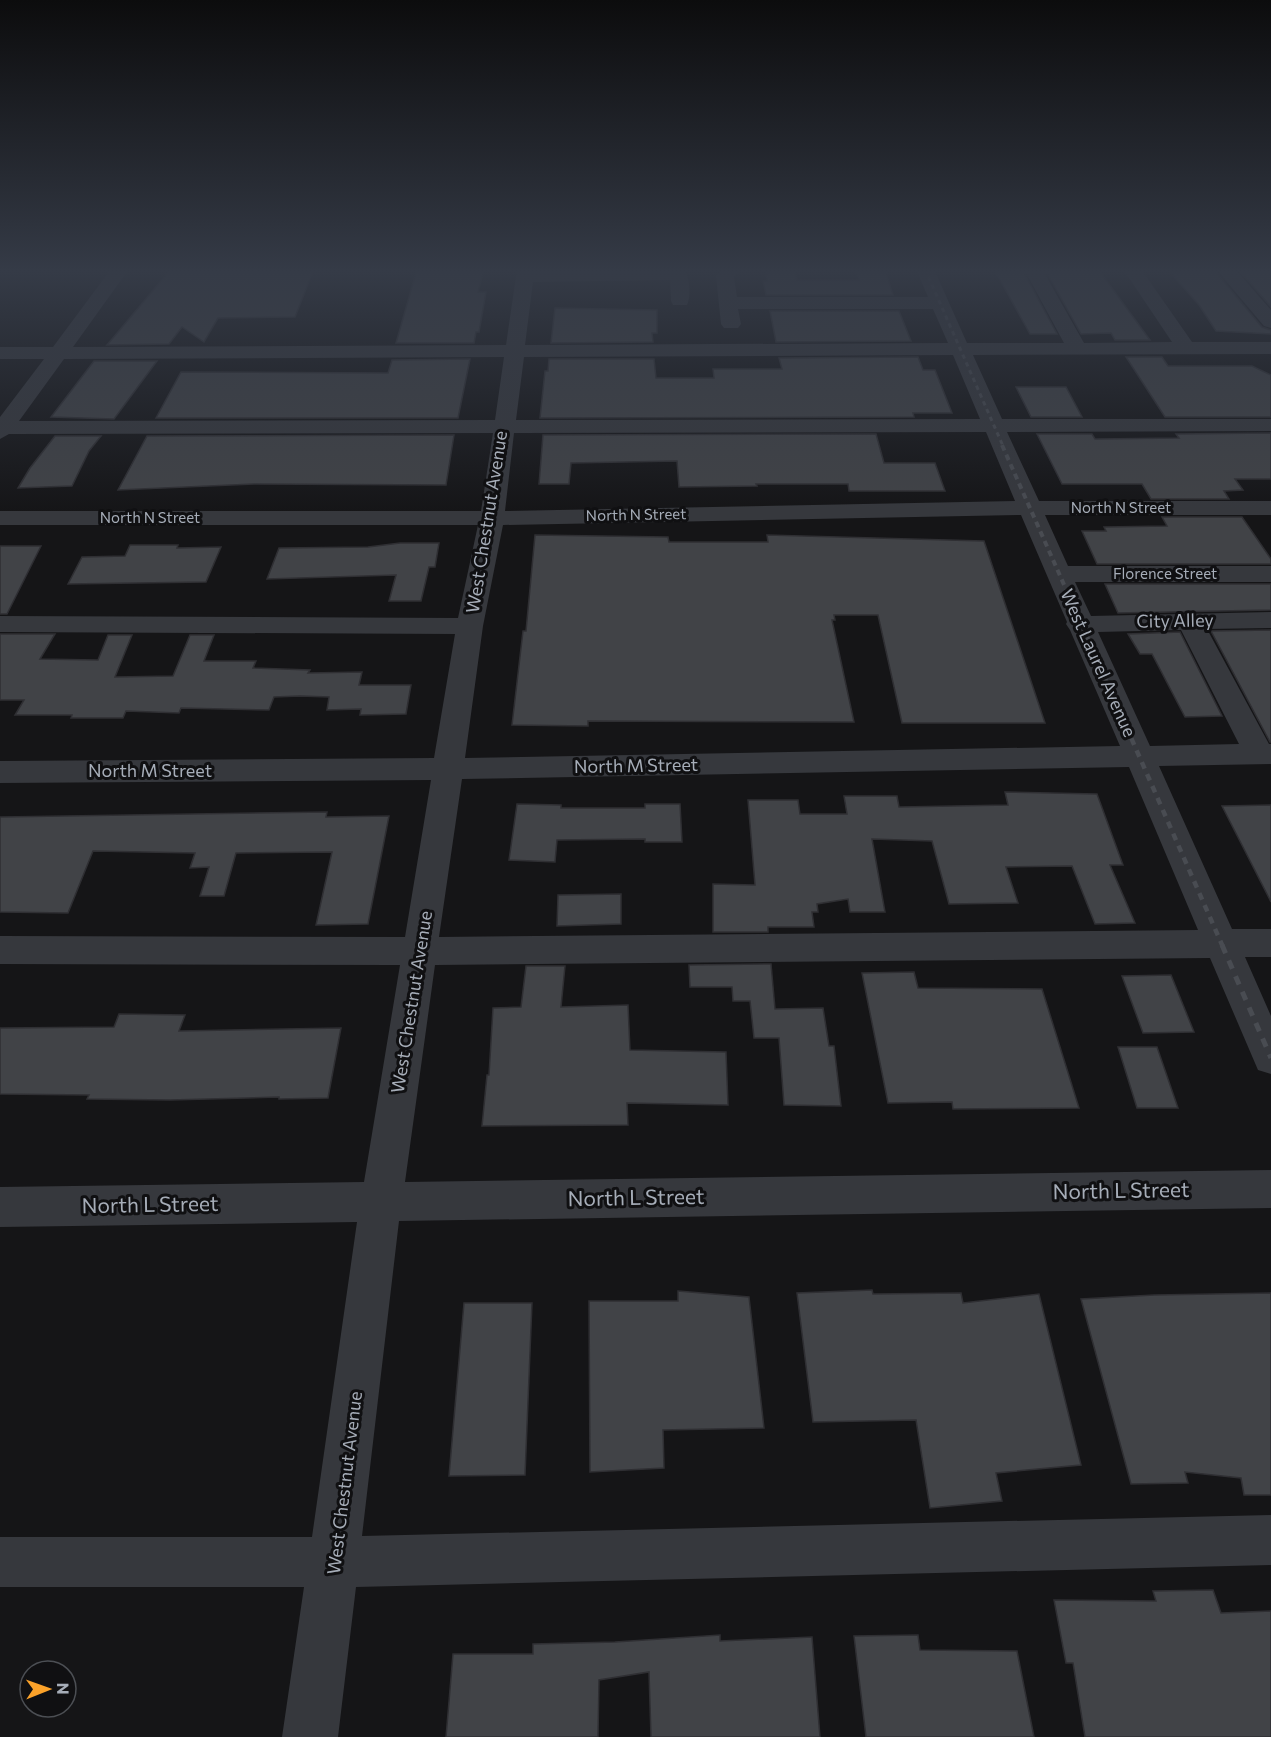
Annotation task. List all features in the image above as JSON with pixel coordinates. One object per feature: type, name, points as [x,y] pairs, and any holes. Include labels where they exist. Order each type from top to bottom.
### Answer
[{"type":"street","points":[[1,429],[59,350]]},
{"type":"street","points":[[0,353],[722,350]]},
{"type":"street","name":"West Laurel Avenue","points":[[960,350],[1079,624],[1141,756],[1271,1058]]},
{"type":"street","name":"West Chestnut Avenue","points":[[310,1737],[381,1202],[470,626],[492,518],[514,351]]},
{"type":"street","points":[[1,429],[1271,425]]},
{"type":"street","name":"North N Street","points":[[0,518],[492,518],[1030,508],[1271,508]]},
{"type":"street","name":"Florence Street","points":[[1058,574],[1271,574]]},
{"type":"street","points":[[1188,620],[1265,754]]},
{"type":"street","name":"City Alley","points":[[1079,624],[1271,620]]},
{"type":"street","points":[[0,624],[470,626]]},
{"type":"street","name":"North M Street","points":[[0,772],[448,770],[1265,754]]},
{"type":"street","points":[[0,950],[420,951],[1271,943]]},
{"type":"street","name":"North L Street","points":[[0,1207],[1271,1189]]},
{"type":"street","points":[[0,1562],[334,1562],[1271,1540]]},
{"type":"building","points":[[918,357],[923,370],[935,370],[952,413],[913,413],[914,417],[540,418],[545,371],[548,371],[549,359],[654,359],[656,378],[714,378],[713,369],[782,369],[779,358]]},
{"type":"building","points":[[1126,357],[1162,357],[1168,366],[1252,366],[1271,375],[1271,417],[1165,417]]},
{"type":"building","points":[[470,359],[458,418],[156,418],[181,372],[388,373],[392,360]]},
{"type":"building","points":[[94,361],[157,361],[114,419],[51,417]]},
{"type":"building","points":[[1016,387],[1066,387],[1082,417],[1031,417]]},
{"type":"building","points":[[1271,433],[1271,479],[1235,479],[1243,490],[1224,491],[1229,499],[1151,499],[1142,484],[1062,484],[1037,434],[1092,434],[1095,439],[1179,438],[1176,434]]},
{"type":"building","points":[[876,434],[884,463],[935,463],[945,491],[849,491],[848,484],[679,487],[677,461],[571,463],[569,484],[539,484],[543,435]]},
{"type":"building","points":[[454,435],[446,485],[254,484],[118,490],[147,436]]},
{"type":"building","points":[[55,436],[101,436],[89,451],[72,486],[18,488],[30,468]]},
{"type":"building","points":[[1162,517],[1242,517],[1271,559],[1271,564],[1097,564],[1082,531],[1106,531],[1104,527],[1167,526]]},
{"type":"building","points":[[535,535],[668,537],[669,542],[768,542],[767,535],[984,541],[1045,723],[902,723],[878,615],[834,615],[835,620],[832,620],[854,722],[588,721],[588,726],[512,725],[523,631],[526,631]]},
{"type":"building","points":[[400,543],[439,543],[435,567],[429,567],[421,601],[389,601],[396,575],[267,579],[279,548],[368,547]]},
{"type":"building","points":[[130,545],[178,545],[177,548],[221,547],[206,582],[68,584],[82,557],[125,556]]},
{"type":"building","points":[[0,546],[41,546],[7,614],[0,614]]},
{"type":"building","points":[[1105,584],[1271,584],[1271,610],[1118,613]]},
{"type":"building","points":[[1271,630],[1271,742],[1270,742],[1211,631]]},
{"type":"building","points":[[1180,632],[1222,716],[1185,717],[1152,654],[1140,654],[1128,634]]},
{"type":"building","points":[[0,634],[55,634],[40,659],[98,660],[108,635],[132,635],[115,677],[173,676],[190,635],[214,635],[204,661],[256,661],[253,668],[310,670],[308,673],[362,672],[359,685],[411,685],[406,714],[360,715],[361,709],[327,710],[329,697],[300,696],[274,697],[269,710],[181,708],[179,713],[126,711],[123,718],[15,715],[24,700],[0,700]]},
{"type":"building","points":[[1005,792],[1097,794],[1123,865],[1110,865],[1135,923],[1095,924],[1072,866],[1006,867],[1018,903],[949,904],[932,841],[872,839],[885,912],[850,912],[848,899],[817,904],[818,912],[812,912],[814,927],[768,927],[768,932],[713,932],[713,884],[755,885],[748,800],[798,800],[800,814],[847,814],[844,796],[897,796],[899,807],[1008,805]]},
{"type":"building","points":[[517,804],[561,805],[561,808],[645,808],[645,804],[680,804],[682,842],[645,842],[645,839],[557,840],[555,862],[509,860]]},
{"type":"building","points":[[1271,805],[1271,902],[1222,806]]},
{"type":"building","points":[[327,812],[326,817],[389,816],[368,924],[316,925],[332,852],[236,853],[224,896],[200,896],[209,867],[190,868],[195,853],[93,851],[68,913],[0,912],[0,817]]},
{"type":"building","points":[[621,894],[621,924],[557,926],[558,895]]},
{"type":"building","points":[[771,964],[775,1009],[823,1008],[829,1046],[834,1046],[841,1106],[784,1105],[779,1038],[754,1038],[750,1001],[733,1001],[732,987],[690,987],[689,965]]},
{"type":"building","points":[[526,966],[565,966],[561,1007],[628,1005],[630,1050],[726,1052],[728,1105],[627,1103],[628,1125],[482,1126],[487,1075],[489,1075],[493,1008],[521,1007]]},
{"type":"building","points":[[914,972],[918,988],[1042,989],[1079,1108],[953,1109],[952,1102],[888,1103],[862,973]]},
{"type":"building","points":[[1171,975],[1194,1032],[1143,1033],[1122,976]]},
{"type":"building","points":[[119,1014],[185,1015],[179,1031],[341,1028],[328,1098],[87,1099],[89,1095],[0,1094],[0,1028],[114,1027]]},
{"type":"building","points":[[1118,1047],[1157,1047],[1178,1108],[1137,1108]]},
{"type":"building","points":[[872,1290],[873,1294],[961,1293],[963,1303],[1039,1294],[1081,1465],[996,1473],[1002,1501],[930,1508],[916,1420],[813,1422],[797,1293]]},
{"type":"building","points":[[678,1291],[749,1297],[764,1428],[663,1430],[664,1468],[590,1472],[589,1301],[678,1301]]},
{"type":"building","points":[[1271,1293],[1271,1495],[1244,1495],[1241,1478],[1185,1472],[1188,1483],[1131,1484],[1081,1299]]},
{"type":"building","points":[[464,1303],[532,1303],[525,1475],[449,1476]]},
{"type":"building","points":[[1213,1590],[1221,1613],[1271,1611],[1271,1737],[1085,1737],[1073,1663],[1066,1663],[1054,1600],[1156,1601],[1153,1591]]},
{"type":"building","points":[[720,1635],[720,1641],[812,1637],[820,1737],[651,1737],[649,1672],[599,1680],[598,1737],[446,1737],[453,1654],[533,1654],[533,1644],[615,1642]]},
{"type":"building","points":[[918,1635],[920,1650],[1017,1651],[1034,1737],[866,1737],[854,1636]]},
{"type":"railway","points":[[961,350],[1003,446]]},
{"type":"railway","points":[[1002,445],[1101,668]]},
{"type":"railway","points":[[1100,667],[1223,947]]},
{"type":"railway","points":[[1222,945],[1271,1058]]}]
